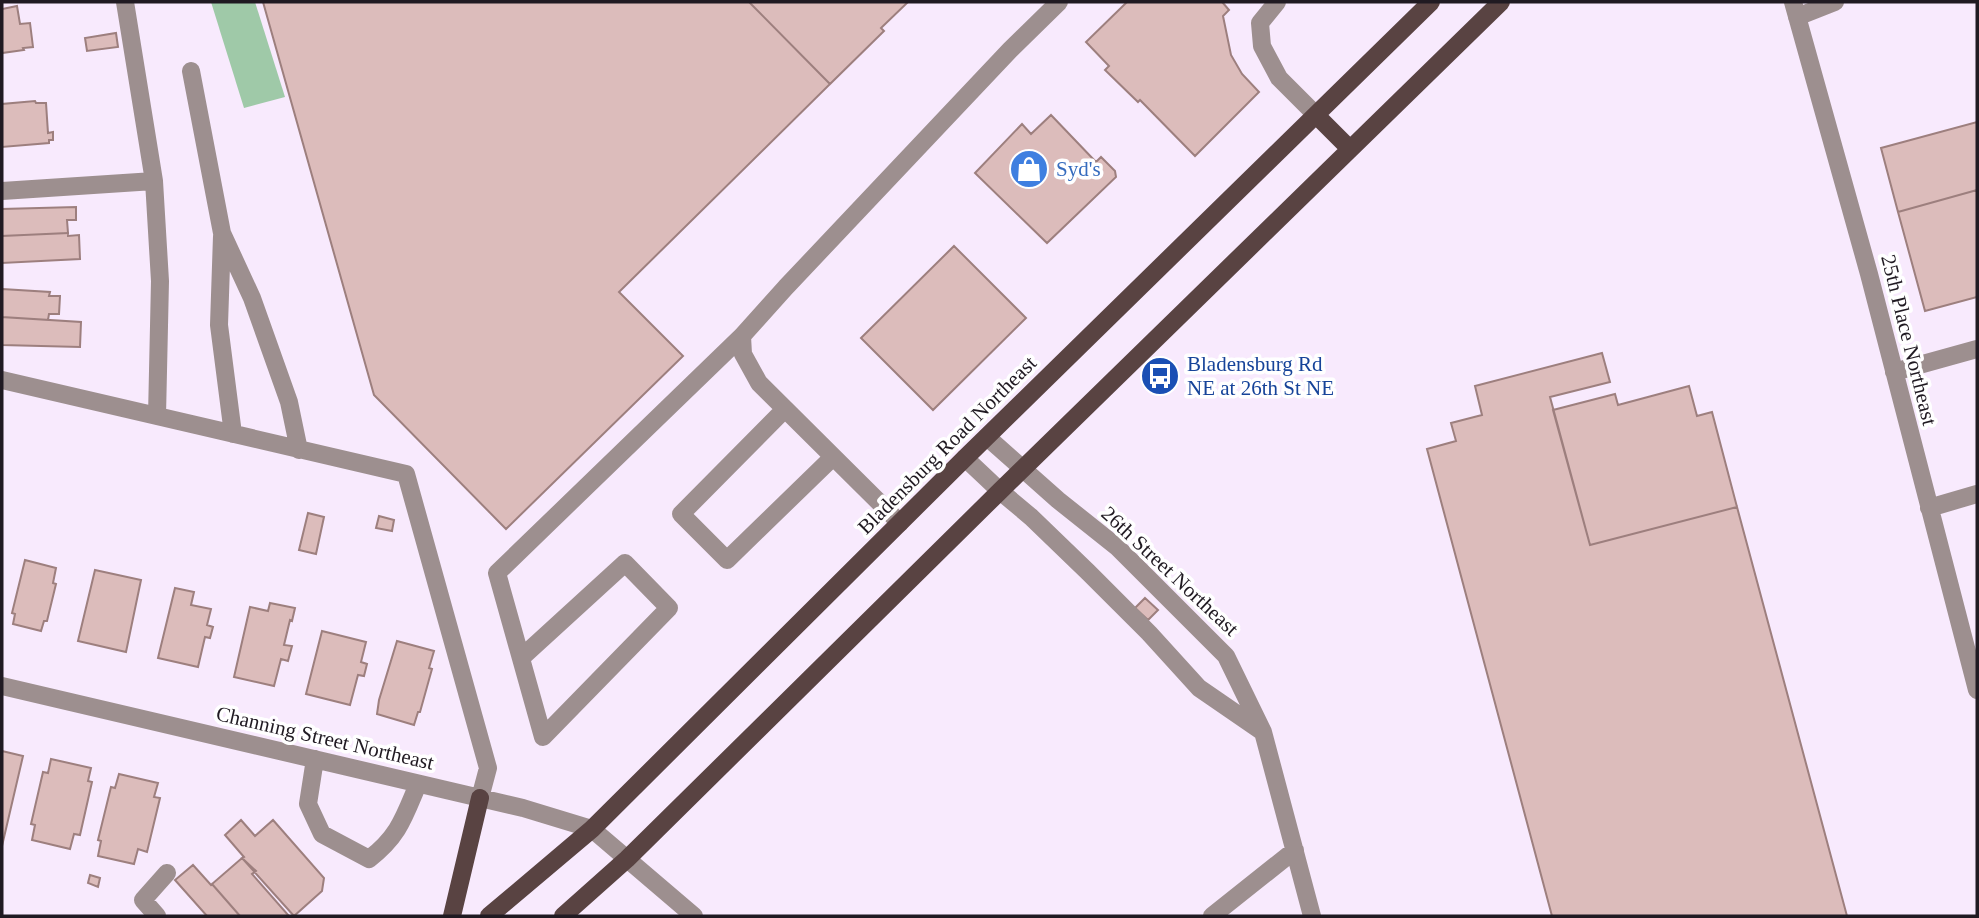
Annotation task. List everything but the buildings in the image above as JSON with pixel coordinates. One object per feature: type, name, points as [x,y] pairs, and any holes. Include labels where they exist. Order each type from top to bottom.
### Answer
[{"type":"main road","name":"Bladensburg Road Northeast","points":[[489,916],[592,829],[965,458],[1432,2]]},
{"type":"main road","points":[[563,916],[627,859],[1501,2]]},
{"type":"main road","points":[[1316,115],[1350,149]]},
{"type":"main road","points":[[452,916],[480,798]]},
{"type":"street","points":[[125,2],[154,181],[160,281],[157,416]]},
{"type":"street","points":[[521,658],[625,563],[669,608],[543,737],[497,573],[742,336],[1010,50],[1059,2]]},
{"type":"street","points":[[1278,2],[1260,23],[1262,46],[1279,78],[1316,115]]},
{"type":"street","points":[[1795,9],[1835,2]]},
{"type":"street","name":"25th Place Northeast","points":[[1795,9],[1869,274],[1977,690]]},
{"type":"street","points":[[191,71],[222,233],[219,325],[233,434]]},
{"type":"street","points":[[2,191],[154,181]]},
{"type":"street","points":[[222,233],[252,298],[289,402],[299,450]]},
{"type":"street","points":[[742,336],[743,354],[758,383],[900,523]]},
{"type":"street","points":[[1894,372],[1977,349]]},
{"type":"street","points":[[2,380],[406,474],[488,768],[480,798]]},
{"type":"street","points":[[785,409],[681,513],[709,542],[727,560],[833,457]]},
{"type":"street","name":"26th Street Northeast","points":[[987,437],[1058,500],[1117,547],[1226,656],[1263,732],[1312,916]]},
{"type":"street","points":[[965,458],[1097,581],[1199,688],[1263,732]]},
{"type":"street","points":[[1929,508],[1977,494]]},
{"type":"street","name":"Channing Street Northeast","points":[[2,686],[523,808],[592,829],[694,916]]},
{"type":"street","points":[[316,759],[309,804],[322,834],[369,859],[385,847],[400,828],[418,784]]},
{"type":"street","points":[[1212,916],[1295,850]]},
{"type":"street","points":[[157,916],[143,900],[167,873]]},
{"type":"green space","points":[[211,2],[255,2],[285,97],[244,108]]},
{"type":"place","name":"Syd's","points":[[1029,169]]},
{"type":"place","name":"Bladensburg Rd NE at 26th St NE","points":[[1160,376]]}]
